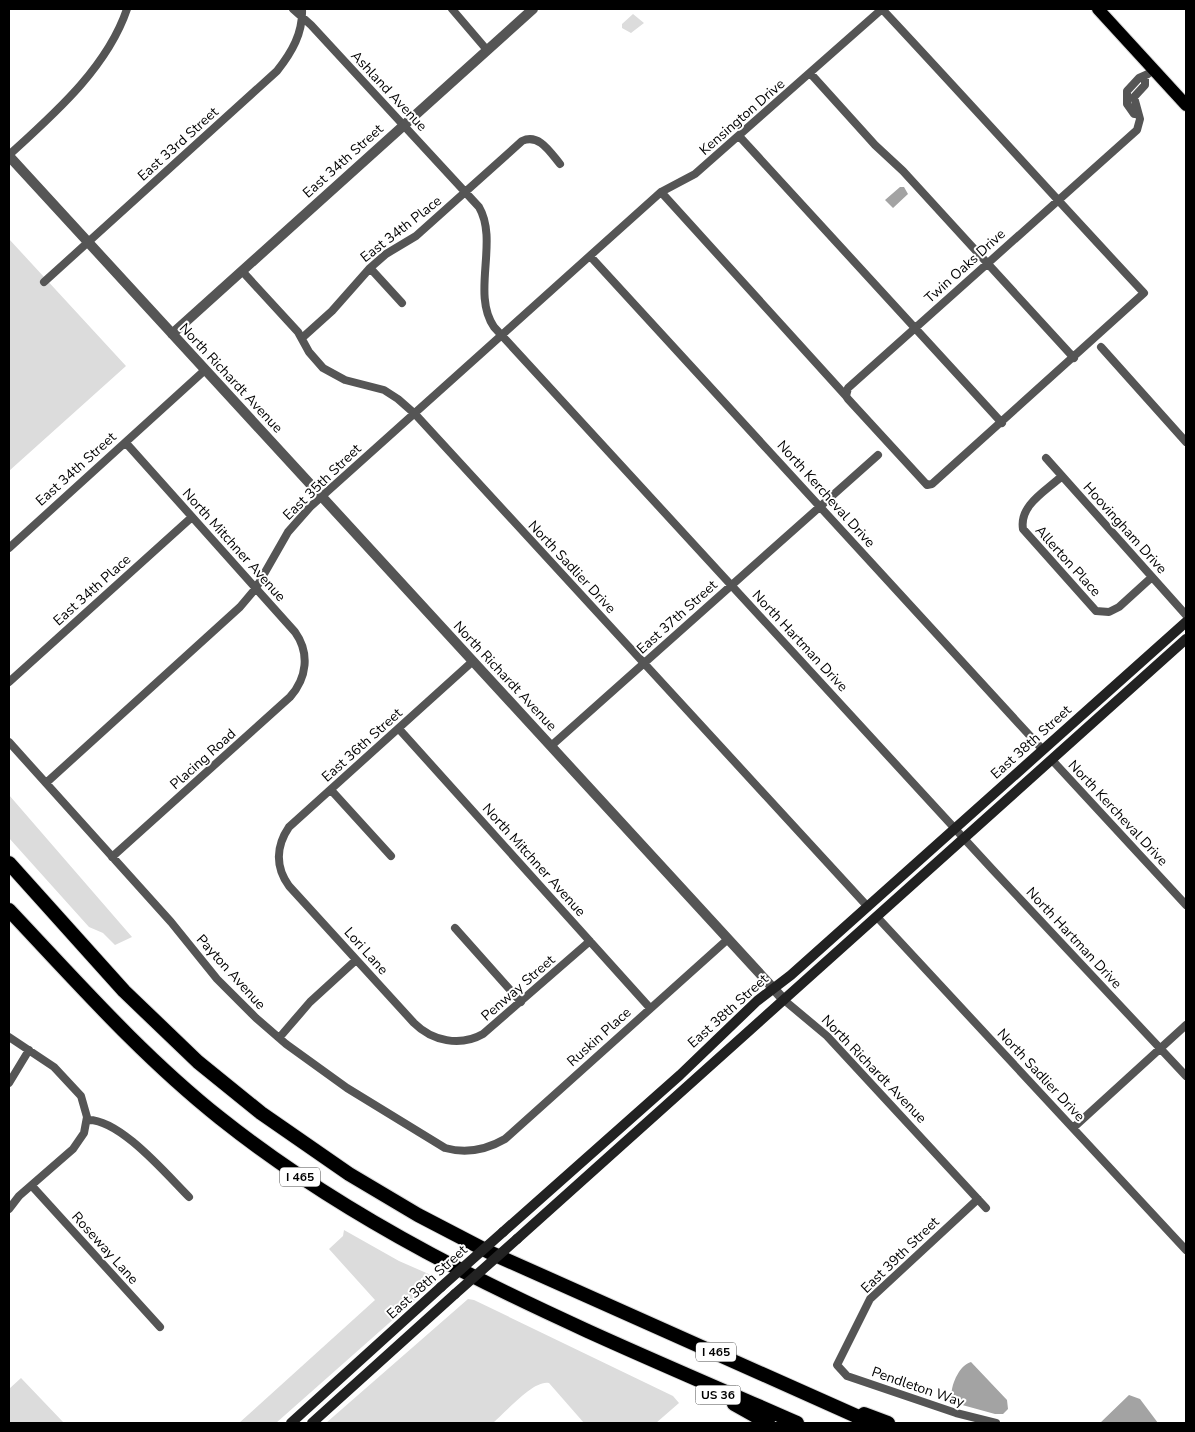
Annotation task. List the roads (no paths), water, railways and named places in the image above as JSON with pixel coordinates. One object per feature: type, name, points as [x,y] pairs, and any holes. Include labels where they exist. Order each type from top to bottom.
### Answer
[{"type":"highway","name":"I 465","points":[[9,864],[80,944],[158,1025],[219,1080],[327,1160],[395,1202],[490,1253],[872,1423]]},
{"type":"highway","name":"I 465","points":[[9,910],[139,1047],[205,1106],[284,1166],[351,1210],[432,1256],[668,1366],[797,1423]]},
{"type":"highway","name":"US 36","points":[[668,1366],[768,1423]]},
{"type":"highway","points":[[818,1398],[888,1423]]},
{"type":"main road","points":[[1098,9],[1149,73],[1186,105]]},
{"type":"main road","name":"East 38th Street","points":[[291,1423],[502,1232],[680,1075],[699,1054],[868,907],[1186,622]]},
{"type":"main road","name":"East 38th Street","points":[[312,1423],[1186,639]]},
{"type":"street","points":[[9,156],[58,109],[90,72],[111,43],[127,9]]},
{"type":"street","name":"Ashland Avenue","points":[[292,9],[303,13],[466,191]]},
{"type":"street","points":[[452,9],[487,50]]},
{"type":"street","name":"East 34th Street","points":[[172,334],[533,9]]},
{"type":"street","points":[[661,192],[927,485],[932,484],[1002,423],[1144,293],[882,9]]},
{"type":"street","name":"Kensington Drive","points":[[613,236],[661,192],[695,174],[882,9]]},
{"type":"street","name":"East 33rd Street","points":[[44,282],[277,71],[299,36],[303,13]]},
{"type":"street","points":[[810,73],[1074,358]]},
{"type":"street","name":"Twin Oaks Drive","points":[[846,396],[848,388],[1137,130],[1140,121],[1138,114],[1134,114],[1127,104],[1127,91],[1139,78],[1149,73]]},
{"type":"street","points":[[739,136],[806,212],[846,251],[914,329],[1002,423]]},
{"type":"street","name":"East 34th Place","points":[[302,338],[332,311],[370,268],[386,254],[416,236],[520,143],[526,139],[537,140],[560,164]]},
{"type":"street","name":"North Richardt Avenue","points":[[9,156],[784,1000],[828,1036],[986,1208]]},
{"type":"street","name":"North Hartman Drive","points":[[466,191],[479,207],[485,222],[486,308],[491,322],[964,838],[1186,1076]]},
{"type":"street","name":"East 35th Street","points":[[46,783],[230,618],[256,588],[288,532],[321,497],[613,236]]},
{"type":"street","name":"North Kercheval Drive","points":[[590,256],[1043,750]]},
{"type":"street","points":[[370,268],[402,303]]},
{"type":"street","name":"North Sadlier Drive","points":[[242,271],[302,338],[313,358],[326,370],[345,380],[384,390],[415,414],[868,907]]},
{"type":"street","points":[[1100,347],[1186,442]]},
{"type":"street","name":"East 34th Street","points":[[9,548],[205,370]]},
{"type":"street","name":"North Mitchner Avenue","points":[[126,443],[299,637],[304,654],[304,673]]},
{"type":"street","points":[[820,506],[878,455]]},
{"type":"street","name":"Hoovingham Drive","points":[[1046,458],[1186,615]]},
{"type":"street","name":"Allerton Place","points":[[1062,476],[1024,510],[1021,519],[1023,529],[1078,591],[1096,611],[1108,612],[1119,607],[1152,577]]},
{"type":"street","name":"East 37th Street","points":[[551,746],[820,506]]},
{"type":"street","name":"East 34th Place","points":[[9,682],[192,517]]},
{"type":"street","name":"East 36th Street","points":[[278,855],[282,839],[289,827],[473,661]]},
{"type":"street","name":"Placing Road","points":[[112,857],[290,697],[298,687],[304,673]]},
{"type":"street","name":"North Mitchner Avenue","points":[[398,729],[650,1008]]},
{"type":"street","name":"Payton Avenue","points":[[9,742],[176,929],[226,989],[279,1038],[347,1088],[432,1142],[445,1148],[459,1151],[484,1149]]},
{"type":"street","name":"North Kercheval Drive","points":[[1052,760],[1186,905]]},
{"type":"street","points":[[331,790],[391,856]]},
{"type":"street","name":"Lori Lane","points":[[278,855],[282,872],[288,883],[419,1028],[435,1037],[457,1041]]},
{"type":"street","name":"North Sadlier Drive","points":[[877,917],[1186,1250]]},
{"type":"street","points":[[455,928],[521,1002]]},
{"type":"street","name":"Ruskin Place","points":[[484,1149],[505,1139],[728,939]]},
{"type":"street","name":"Penway Street","points":[[457,1041],[483,1034],[590,941]]},
{"type":"street","points":[[279,1038],[310,1002],[356,960]]},
{"type":"street","points":[[1073,1128],[1186,1025]]},
{"type":"street","points":[[9,1037],[54,1067],[79,1092],[85,1106],[87,1120],[84,1133],[76,1146],[9,1209]]},
{"type":"street","points":[[9,1083],[29,1050]]},
{"type":"street","points":[[87,1120],[104,1122],[119,1130],[189,1197]]},
{"type":"street","name":"Roseway Lane","points":[[32,1186],[160,1327]]},
{"type":"street","name":"East 39th Street","points":[[837,1365],[870,1299],[978,1199]]},
{"type":"street","name":"Pendleton Way","points":[[837,1365],[847,1376],[956,1414],[996,1423]]}]
